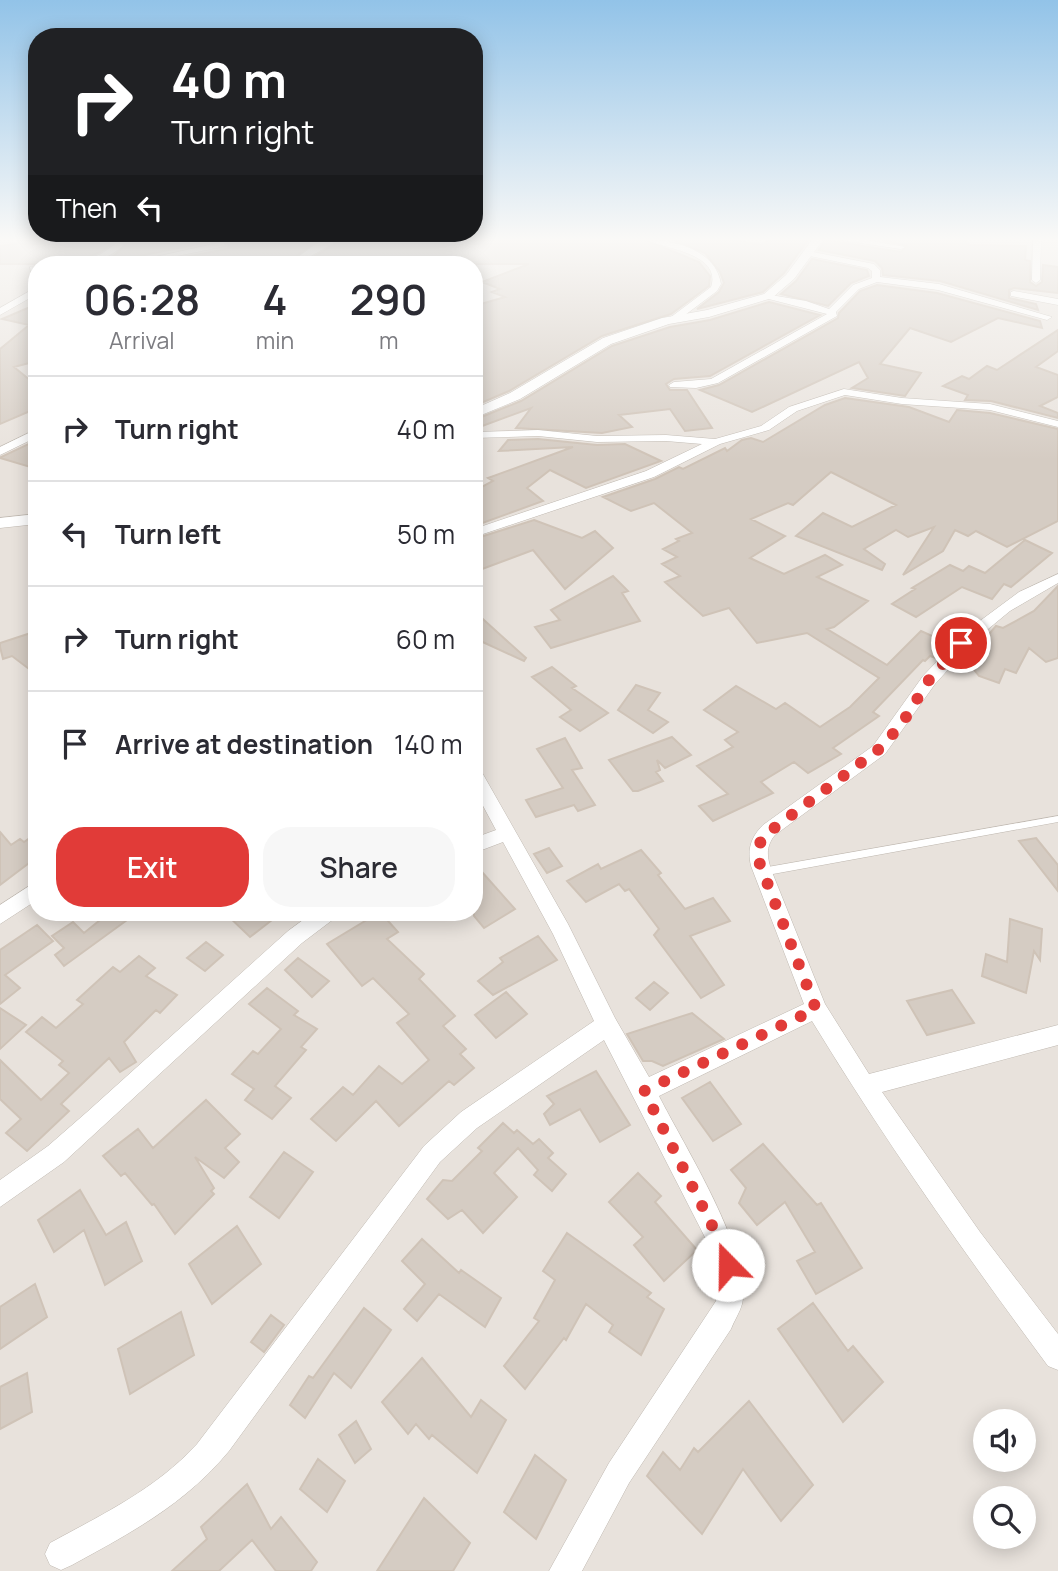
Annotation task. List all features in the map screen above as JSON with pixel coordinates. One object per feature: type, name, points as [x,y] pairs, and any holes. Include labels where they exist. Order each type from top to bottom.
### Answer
[{"type":"street","points":[[674,319],[682,313]]},
{"type":"street","points":[[483,410],[515,396],[607,341],[674,319],[705,313]]},
{"type":"street","points":[[674,385],[714,382],[834,313]]},
{"type":"street","points":[[1034,313],[1047,317]]},
{"type":"street","points":[[483,530],[650,474],[716,442],[765,428],[799,407],[853,391],[902,401],[990,407],[1058,424]]},
{"type":"street","points":[[483,435],[538,433],[597,439],[666,438],[716,442]]},
{"type":"street","points":[[0,452],[28,437]]},
{"type":"street","points":[[0,523],[28,520]]},
{"type":"street","points":[[1058,578],[1028,593],[961,643],[929,680],[901,725],[878,750],[761,838],[757,848],[762,872],[816,1009],[864,1086],[971,1241],[1058,1356]]},
{"type":"street","points":[[483,790],[561,930],[607,1025],[644,1091],[724,1249],[730,1279],[729,1303],[721,1319],[619,1473],[565,1571]]},
{"type":"street","points":[[483,843],[508,833]]},
{"type":"street","points":[[0,916],[28,896]]},
{"type":"street","points":[[0,1195],[56,1154],[295,937],[316,921]]},
{"type":"street","points":[[644,1091],[816,1009]]},
{"type":"street","points":[[61,1554],[143,1508],[193,1470],[219,1441],[432,1154],[469,1119],[607,1025]]},
{"type":"street","points":[[864,1086],[1058,1035]]},
{"type":"lane","points":[[762,872],[1058,819]]},
{"type":"shaded area","points":[[0,313],[28,313],[28,921],[483,921],[483,313],[1058,313],[1058,1571],[0,1571]]},
{"type":"building","points":[[15,313],[28,313],[28,325],[2,319]]},
{"type":"building","points":[[483,313],[672,313],[602,336],[509,391],[483,402]]},
{"type":"building","points":[[732,313],[820,315],[710,376],[674,379],[666,384],[670,390],[687,390],[712,428],[685,431],[670,409],[619,415],[632,427],[602,433],[516,428],[531,408],[483,426],[483,416],[521,401],[612,346],[670,327]]},
{"type":"building","points":[[839,313],[1012,313],[1040,321],[1042,328],[998,318],[951,342],[910,328],[880,364],[921,373],[905,396],[852,388],[868,378],[859,362],[752,412],[700,390],[719,385],[838,318]]},
{"type":"building","points":[[28,326],[28,363],[14,367],[28,379],[28,412],[0,424],[0,349]]},
{"type":"building","points":[[1058,330],[1058,351],[1036,367],[1058,375],[1058,397],[1040,406],[1058,413],[1058,418],[991,401],[965,400],[968,395],[943,386],[962,376],[969,379],[987,366],[997,370]]},
{"type":"building","points":[[845,398],[909,407],[949,422],[957,410],[990,413],[1058,429],[1058,521],[1007,547],[976,531],[968,536],[955,530],[943,551],[903,575],[934,527],[908,537],[896,530],[864,549],[885,564],[882,570],[796,536],[823,513],[852,527],[896,505],[831,472],[793,505],[788,503],[751,519],[785,536],[750,558],[784,574],[825,555],[842,565],[817,577],[868,601],[834,627],[827,629],[887,665],[921,631],[950,644],[936,658],[930,656],[923,660],[873,712],[879,716],[833,748],[841,754],[808,773],[794,762],[761,782],[773,793],[713,821],[699,806],[728,794],[697,766],[733,747],[725,740],[738,732],[704,710],[736,686],[776,709],[785,703],[820,727],[850,707],[879,678],[807,633],[757,643],[729,608],[703,616],[665,582],[680,576],[662,564],[677,557],[663,549],[679,541],[676,539],[692,533],[654,503],[631,511],[603,497],[655,479],[679,467],[683,469],[725,448],[727,451],[742,440],[751,438],[763,442],[825,405]]},
{"type":"building","points":[[508,440],[625,444],[661,461],[586,488],[550,470],[527,488],[543,501],[483,523],[483,486],[493,481],[488,478],[573,447],[499,451]]},
{"type":"building","points":[[28,444],[28,466],[1,457]]},
{"type":"building","points":[[534,520],[582,538],[595,531],[613,548],[565,589],[533,550],[483,569],[483,536]]},
{"type":"building","points":[[1025,540],[1052,553],[1011,587],[1004,584],[992,599],[962,587],[916,617],[892,604],[915,589],[912,588],[950,565],[963,571],[969,566],[985,573]]},
{"type":"building","points":[[613,576],[628,591],[622,593],[640,621],[551,648],[535,627],[560,620],[551,610]]},
{"type":"building","points":[[1058,586],[1058,658],[1046,662],[1029,648],[1016,673],[1005,669],[999,683],[979,676],[967,661],[981,639],[984,640],[996,626],[1003,628],[1034,611]]},
{"type":"building","points":[[483,619],[526,658],[524,661],[483,642]]},
{"type":"building","points":[[28,634],[28,668],[12,656],[3,659],[0,643]]},
{"type":"building","points":[[552,667],[576,686],[572,688],[608,713],[580,731],[560,717],[571,710],[532,677]]},
{"type":"building","points":[[636,685],[660,693],[648,710],[668,722],[653,733],[618,710]]},
{"type":"building","points":[[672,737],[691,755],[665,768],[657,760],[660,770],[656,772],[663,781],[638,791],[633,791],[609,760]]},
{"type":"building","points":[[565,738],[582,768],[572,770],[595,805],[578,811],[574,805],[536,817],[526,800],[563,788],[537,749]]},
{"type":"building","points":[[0,832],[11,845],[20,839],[24,842],[28,839],[28,864],[0,885]]},
{"type":"building","points":[[1036,838],[1058,865],[1058,891],[1019,841]]},
{"type":"building","points":[[549,848],[562,866],[547,873],[534,854]]},
{"type":"building","points":[[641,850],[661,873],[658,875],[685,909],[713,898],[730,921],[690,936],[724,985],[701,998],[654,935],[659,929],[629,889],[625,891],[619,884],[586,902],[567,881],[598,864],[601,869]]},
{"type":"building","points":[[483,873],[515,909],[484,928],[478,921],[483,921]]},
{"type":"building","points":[[1010,919],[1042,929],[1040,960],[1034,951],[1026,993],[982,976],[986,954],[1007,962]]},
{"type":"building","points":[[99,921],[126,921],[64,966],[55,955],[64,948],[52,936],[73,922],[84,933]]},
{"type":"building","points":[[233,921],[271,921],[250,937]]},
{"type":"building","points":[[365,921],[388,921],[398,932],[387,939],[424,974],[419,979],[455,1016],[443,1026],[466,1049],[460,1054],[474,1068],[454,1085],[449,1081],[399,1126],[376,1101],[336,1141],[311,1119],[343,1087],[353,1095],[379,1066],[402,1084],[429,1060],[397,1023],[409,1014],[373,978],[362,986],[327,944]]},
{"type":"building","points":[[37,925],[53,941],[5,975],[20,988],[0,1004],[0,950]]},
{"type":"building","points":[[538,936],[557,960],[493,995],[478,981],[503,962],[500,958]]},
{"type":"building","points":[[206,942],[223,955],[205,971],[187,958]]},
{"type":"building","points":[[139,956],[155,968],[146,976],[177,995],[160,1013],[156,1010],[124,1042],[136,1062],[120,1072],[109,1058],[61,1104],[69,1111],[27,1151],[6,1133],[21,1119],[0,1099],[0,1060],[41,1100],[69,1073],[59,1065],[63,1061],[26,1032],[42,1017],[56,1028],[83,1004],[77,1000],[113,967],[120,972]]},
{"type":"building","points":[[298,958],[329,981],[312,997],[285,970]]},
{"type":"building","points":[[654,982],[668,993],[650,1010],[636,998]]},
{"type":"building","points":[[267,988],[298,1011],[294,1015],[317,1029],[301,1047],[306,1050],[275,1086],[291,1098],[272,1119],[245,1100],[254,1089],[232,1074],[253,1051],[258,1054],[281,1029],[249,1004]]},
{"type":"building","points":[[952,990],[974,1023],[927,1035],[907,1001]]},
{"type":"building","points":[[506,992],[527,1014],[496,1038],[475,1015]]},
{"type":"building","points":[[0,1008],[26,1025],[0,1049]]},
{"type":"building","points":[[692,1013],[724,1039],[663,1066],[652,1061],[643,1061],[627,1034]]},
{"type":"building","points":[[596,1071],[630,1125],[600,1142],[580,1109],[550,1125],[544,1114],[554,1104],[547,1096]]},
{"type":"building","points":[[710,1082],[741,1124],[713,1141],[682,1098]]},
{"type":"building","points":[[206,1100],[240,1134],[225,1148],[239,1162],[224,1178],[195,1157],[214,1188],[211,1191],[214,1194],[175,1234],[154,1204],[152,1205],[125,1173],[121,1176],[103,1156],[138,1129],[153,1148]]},
{"type":"building","points":[[503,1123],[514,1133],[517,1130],[533,1144],[539,1139],[553,1153],[548,1158],[566,1174],[552,1191],[534,1175],[538,1170],[518,1148],[494,1173],[517,1197],[483,1233],[462,1210],[448,1219],[427,1199],[443,1180],[452,1181],[482,1151],[478,1148]]},
{"type":"building","points":[[763,1144],[817,1205],[821,1203],[862,1268],[816,1294],[797,1261],[815,1252],[785,1202],[757,1225],[739,1203],[746,1188],[731,1170]]},
{"type":"building","points":[[284,1152],[313,1172],[279,1218],[250,1197]]},
{"type":"building","points":[[638,1173],[661,1196],[655,1202],[697,1250],[664,1281],[634,1245],[643,1237],[609,1202]]},
{"type":"building","points":[[80,1190],[106,1235],[126,1222],[142,1261],[105,1285],[84,1230],[54,1252],[38,1220]]},
{"type":"building","points":[[237,1226],[261,1264],[212,1304],[189,1264]]},
{"type":"building","points":[[567,1233],[651,1293],[647,1297],[664,1309],[641,1355],[609,1332],[613,1325],[586,1304],[566,1340],[564,1338],[525,1389],[504,1366],[539,1321],[534,1318],[555,1280],[543,1271]]},
{"type":"building","points":[[422,1239],[459,1273],[461,1270],[501,1298],[485,1327],[439,1294],[417,1321],[404,1309],[425,1284],[402,1261]]},
{"type":"building","points":[[35,1284],[47,1317],[0,1349],[0,1307]]},
{"type":"building","points":[[813,1303],[848,1351],[853,1346],[883,1382],[843,1422],[778,1329]]},
{"type":"building","points":[[364,1308],[391,1330],[351,1388],[334,1373],[305,1418],[290,1405],[309,1376],[313,1378]]},
{"type":"building","points":[[181,1312],[194,1355],[130,1394],[118,1349]]},
{"type":"building","points":[[271,1315],[284,1325],[264,1352],[251,1342]]},
{"type":"building","points":[[422,1358],[471,1417],[481,1400],[506,1420],[477,1473],[432,1435],[429,1439],[416,1424],[408,1434],[382,1402]]},
{"type":"building","points":[[27,1373],[32,1412],[0,1429],[0,1387]]},
{"type":"building","points":[[749,1401],[813,1485],[781,1521],[743,1469],[702,1534],[647,1476],[663,1452],[680,1470],[694,1448],[698,1452]]},
{"type":"building","points":[[356,1421],[371,1449],[355,1463],[339,1435]]},
{"type":"building","points":[[535,1455],[566,1480],[536,1539],[504,1512]]},
{"type":"building","points":[[318,1459],[345,1481],[327,1512],[300,1489]]},
{"type":"building","points":[[247,1484],[271,1529],[281,1517],[317,1562],[311,1571],[276,1571],[252,1540],[219,1571],[172,1571],[207,1539],[201,1527]]},
{"type":"building","points":[[424,1498],[470,1543],[453,1571],[377,1571]]},
{"type":"route","points":[[728,1265],[724,1249],[644,1091],[816,1009],[762,872],[757,848],[761,838],[769,830],[891,738],[929,680],[961,643]]}]
